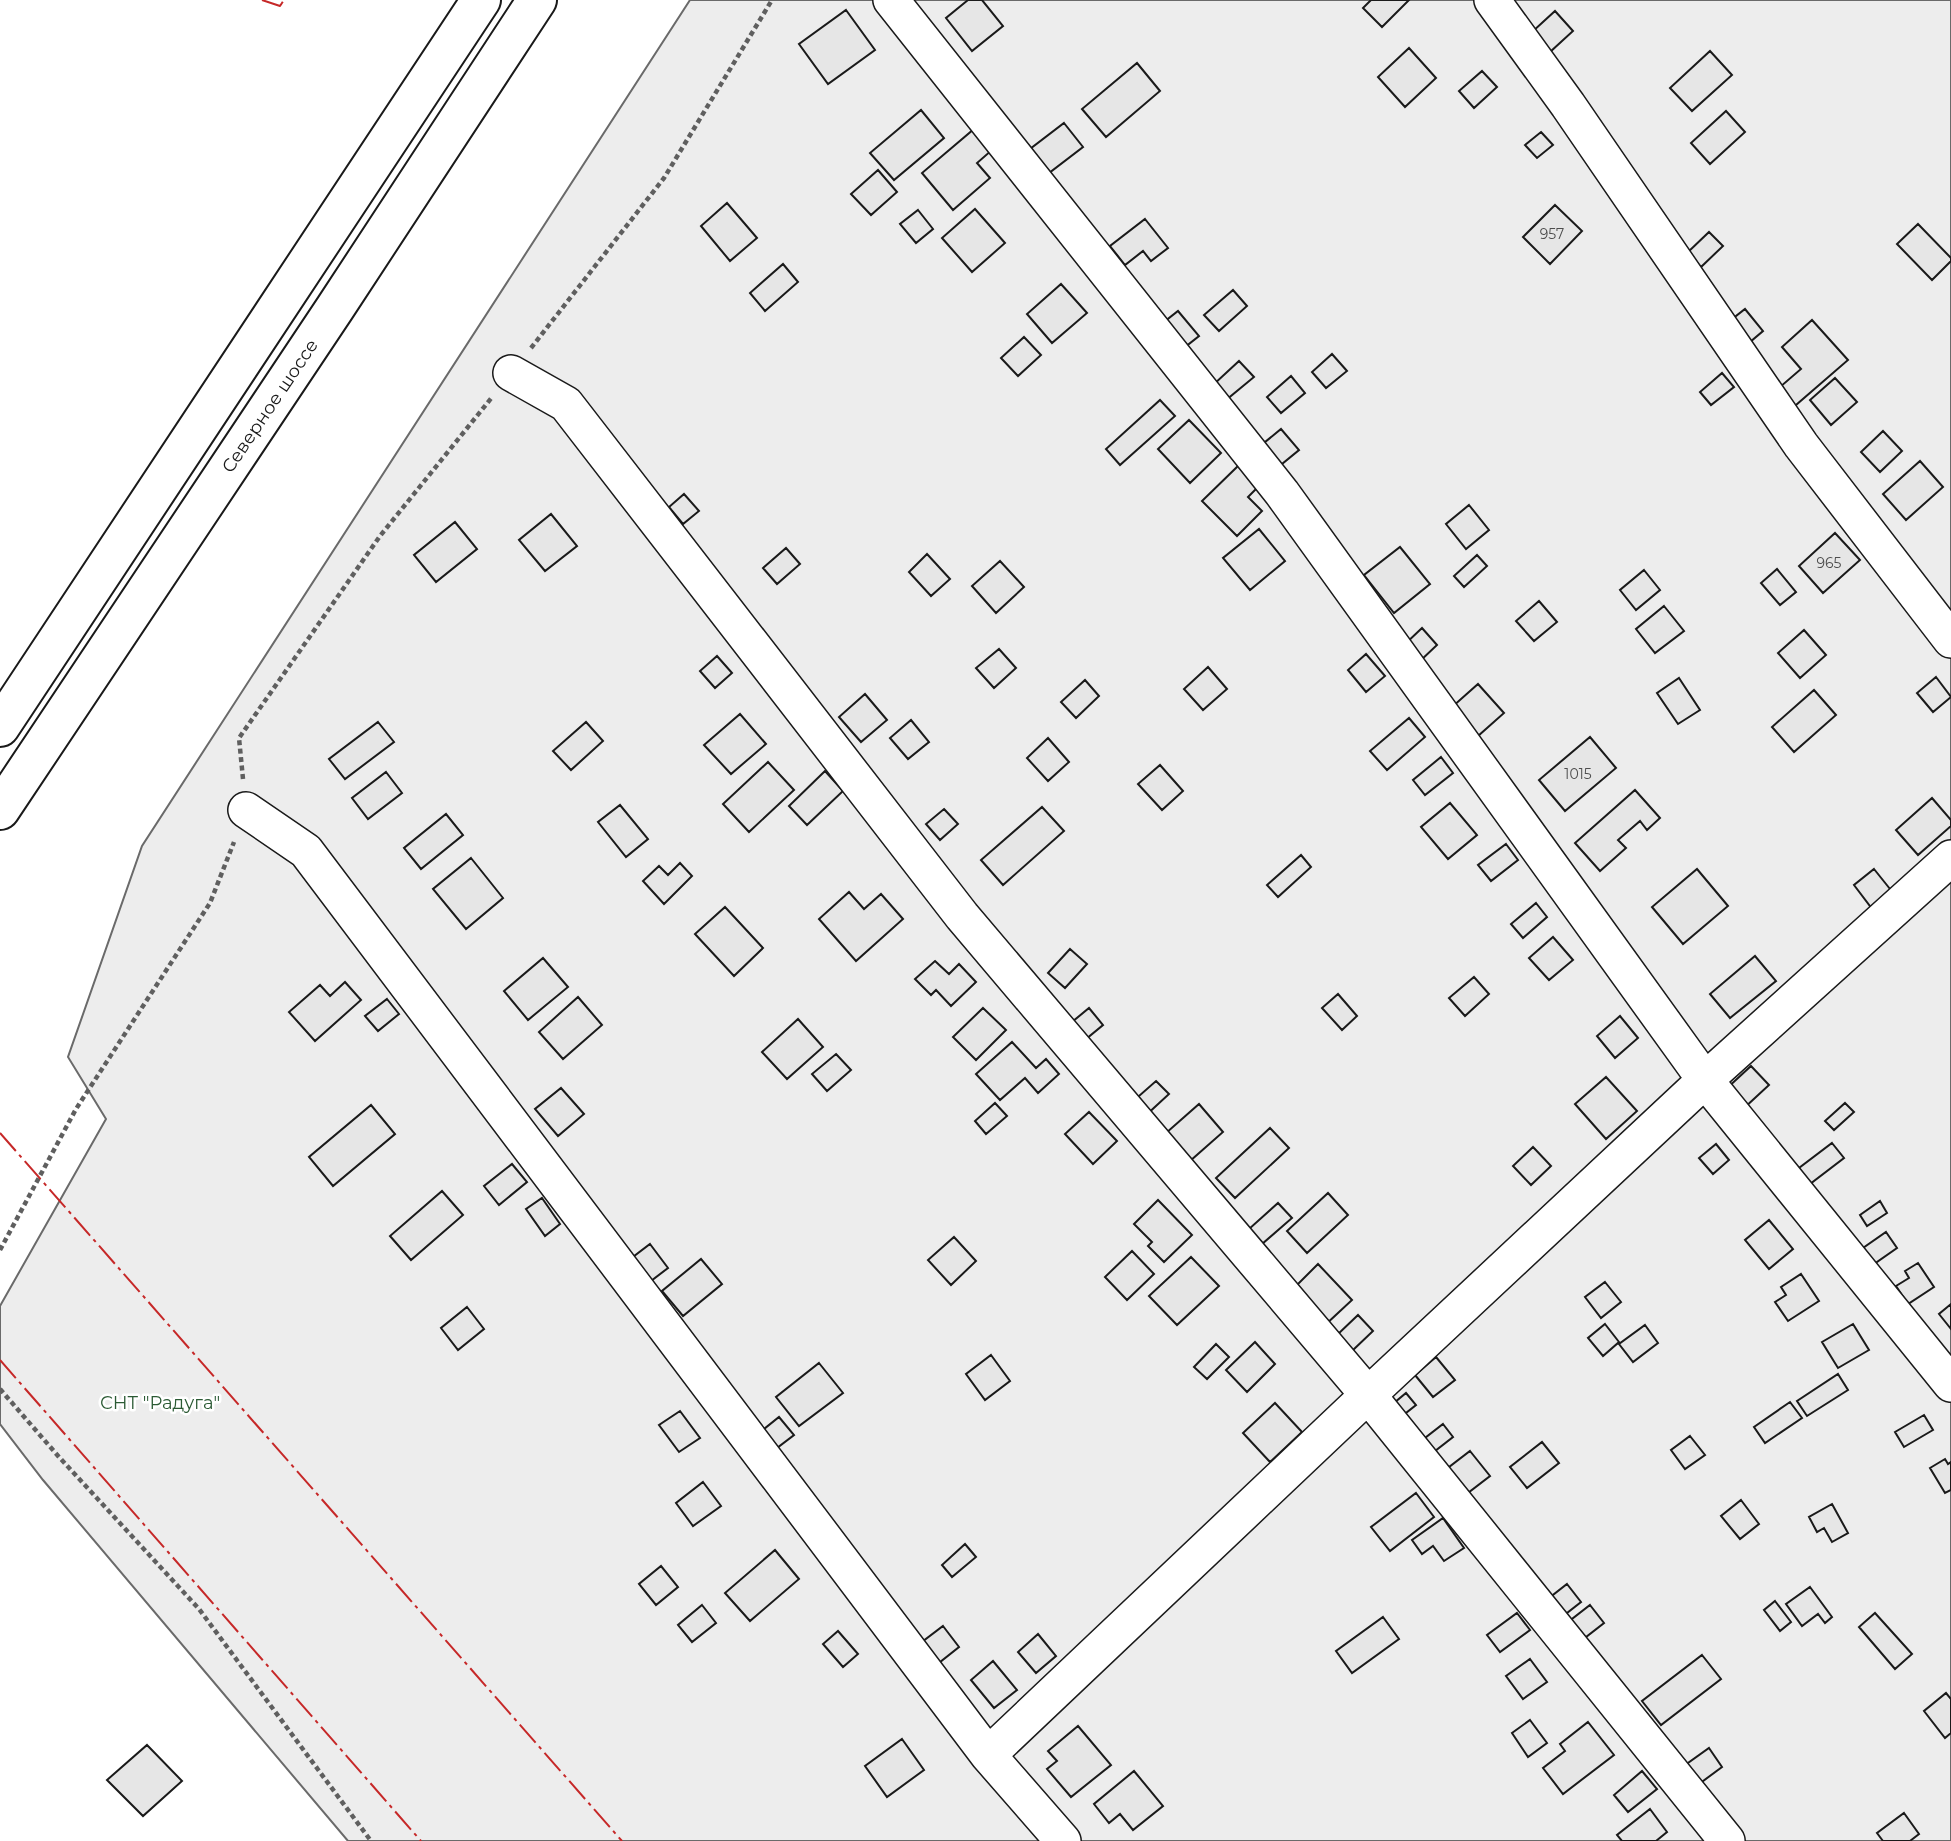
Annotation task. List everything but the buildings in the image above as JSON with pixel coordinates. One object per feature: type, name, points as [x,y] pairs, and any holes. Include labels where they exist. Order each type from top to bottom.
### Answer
[{"type":"main road","points":[[0,727],[481,0]]},
{"type":"main road","name":"Северное шоссе","points":[[0,810],[537,0]]},
{"type":"lane","points":[[891,0],[1282,493],[1705,1080],[1951,1384]]},
{"type":"lane","points":[[1492,0],[1801,445],[1951,640]]},
{"type":"lane","points":[[511,373],[566,404],[962,916],[1368,1395],[1727,1841]]},
{"type":"lane","points":[[246,810],[306,851],[988,1755],[1063,1841]]},
{"type":"lane","points":[[988,1755],[1705,1080],[1951,858]]},
{"type":"path","points":[[0,1250],[76,1109],[210,903],[246,810],[239,738],[380,536],[664,178],[772,0]]},
{"type":"path","points":[[0,1389],[200,1609],[371,1841]]},
{"type":"shaded area","points":[[690,0],[1951,0],[1951,1841],[348,1841],[43,1480],[0,1424],[0,1306],[106,1119],[68,1057],[142,846]]},
{"type":"power","points":[[262,0],[280,6],[284,0]]},
{"type":"power","points":[[0,1133],[622,1841]]},
{"type":"power","points":[[0,1360],[421,1841]]},
{"type":"park label","name":"СНТ \"Радуга\"","points":[[160,1403]]}]
